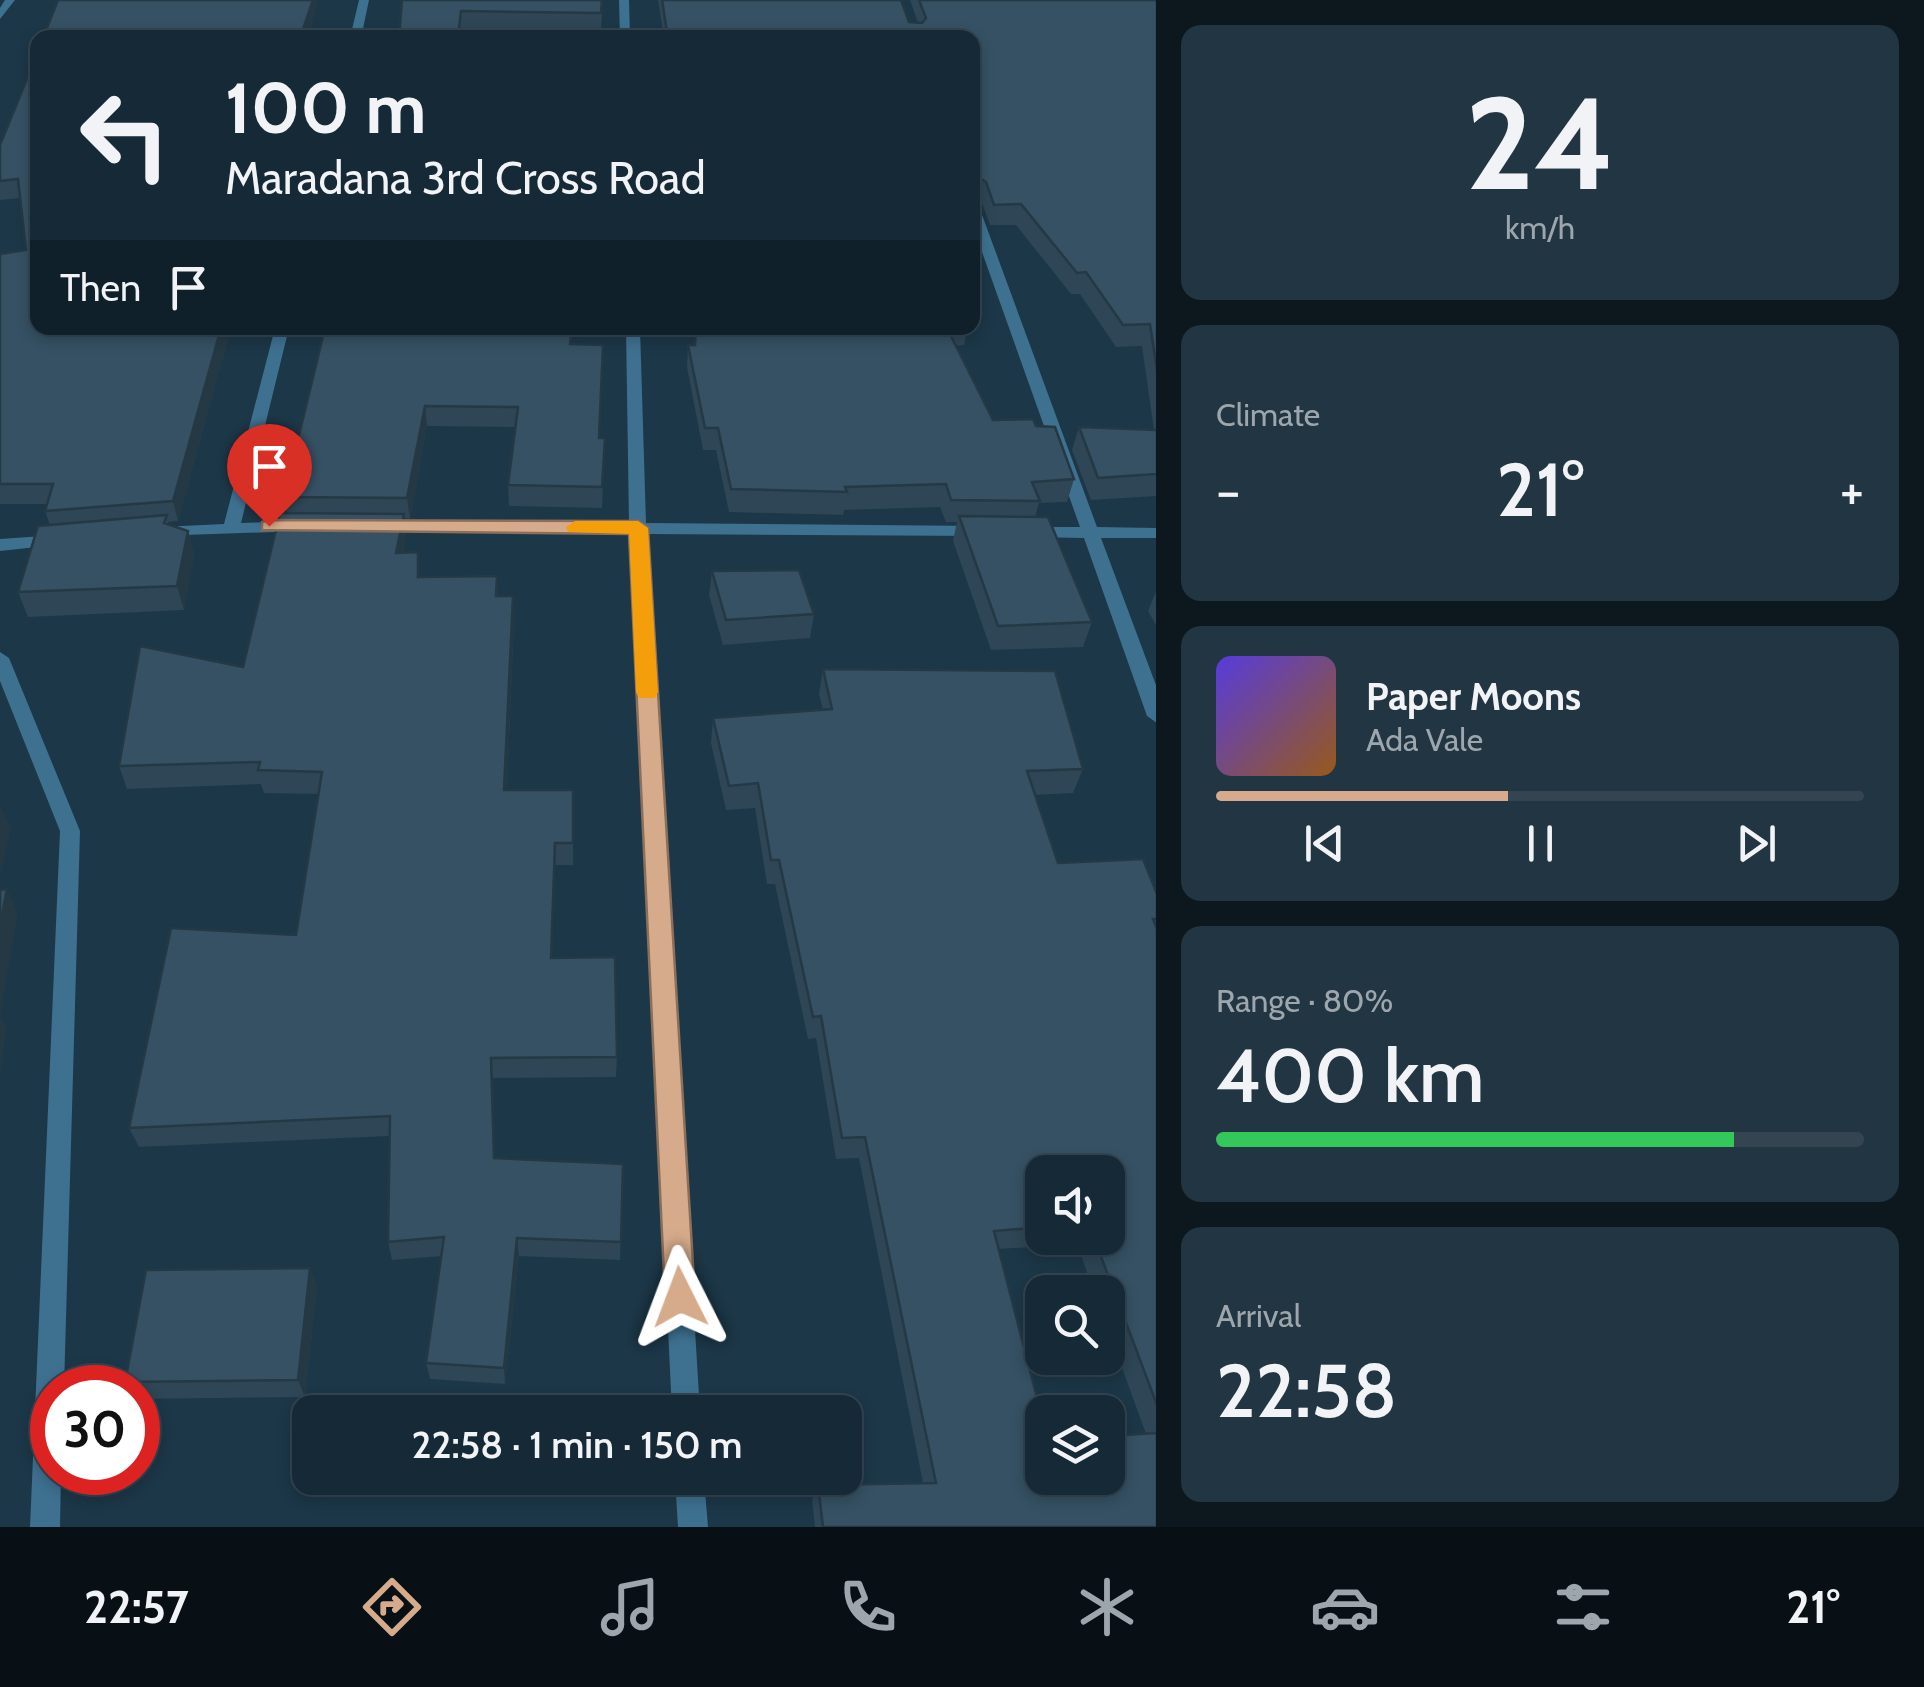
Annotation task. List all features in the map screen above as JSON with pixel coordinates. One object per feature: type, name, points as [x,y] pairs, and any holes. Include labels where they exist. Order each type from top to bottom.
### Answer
[{"type":"street","points":[[0,16],[10,0]]},
{"type":"street","points":[[357,30],[364,0]]},
{"type":"street","points":[[624,0],[625,30]]},
{"type":"street","points":[[980,227],[1156,716]]},
{"type":"street","points":[[232,526],[280,335]]},
{"type":"street","points":[[633,335],[638,528],[685,1395]]},
{"type":"street","points":[[135,534],[232,526],[329,526]]},
{"type":"street","points":[[368,526],[1156,533]]},
{"type":"street","points":[[0,545],[77,538]]},
{"type":"street","points":[[0,658],[70,831],[45,1527]]},
{"type":"street","points":[[691,1495],[693,1527]]},
{"type":"building","points":[[58,0],[313,0],[303,30],[46,30]]},
{"type":"building","points":[[402,0],[602,0],[601,13],[461,11],[459,30],[400,30]]},
{"type":"building","points":[[662,0],[901,0],[909,22],[922,23],[926,18],[919,0],[1156,0],[1156,363],[1150,324],[1123,325],[1086,272],[1077,273],[1021,204],[994,205],[986,182],[980,178],[980,30],[667,30]]},
{"type":"building","points":[[30,72],[30,335],[219,335],[173,501],[45,511],[53,484],[0,484],[0,254],[26,250],[18,179],[0,181],[0,145]]},
{"type":"building","points":[[323,335],[571,335],[570,344],[603,345],[599,438],[605,438],[602,487],[508,485],[518,407],[425,406],[407,498],[284,497]]},
{"type":"building","points":[[696,335],[950,335],[993,420],[1033,419],[1036,426],[1055,427],[1074,479],[1032,482],[1040,501],[951,500],[946,484],[845,487],[847,492],[731,489],[718,428],[705,428],[688,345],[695,345]]},
{"type":"building","points":[[1079,427],[1156,430],[1156,474],[1098,478]]},
{"type":"building","points":[[280,513],[404,514],[396,553],[418,552],[418,577],[497,576],[496,596],[513,596],[504,790],[573,790],[573,843],[555,843],[551,958],[615,957],[617,1057],[491,1058],[494,1158],[623,1164],[621,1242],[517,1238],[504,1368],[426,1363],[444,1237],[388,1242],[390,1116],[129,1128],[171,928],[296,935],[322,772],[258,770],[260,762],[119,766],[140,646],[243,667]]},
{"type":"building","points":[[167,515],[164,523],[188,531],[177,586],[18,592],[38,526]]},
{"type":"building","points":[[959,516],[1048,517],[1092,622],[998,626]]},
{"type":"building","points":[[799,570],[814,614],[726,620],[712,571]]},
{"type":"building","points":[[823,669],[1055,671],[1083,769],[1027,771],[1058,863],[1143,859],[1156,892],[1156,1402],[1125,1320],[1125,1275],[1108,1275],[1100,1255],[1125,1255],[1125,1155],[1025,1155],[1025,1228],[994,1231],[1025,1351],[1025,1375],[1031,1375],[1036,1395],[1025,1395],[1025,1495],[1125,1495],[1125,1435],[1156,1433],[1156,1527],[823,1527],[819,1495],[862,1495],[862,1484],[936,1483],[865,1137],[842,1138],[821,1016],[813,1017],[779,860],[771,860],[758,783],[729,786],[713,718],[832,709]]},
{"type":"building","points":[[7,889],[0,926],[0,890]]},
{"type":"building","points":[[310,1268],[298,1380],[160,1382],[160,1365],[128,1365],[146,1270]]},
{"type":"slow traffic","points":[[575,527],[638,528],[647,692]]},
{"type":"route","points":[[269,526],[638,528],[680,1297]]}]
